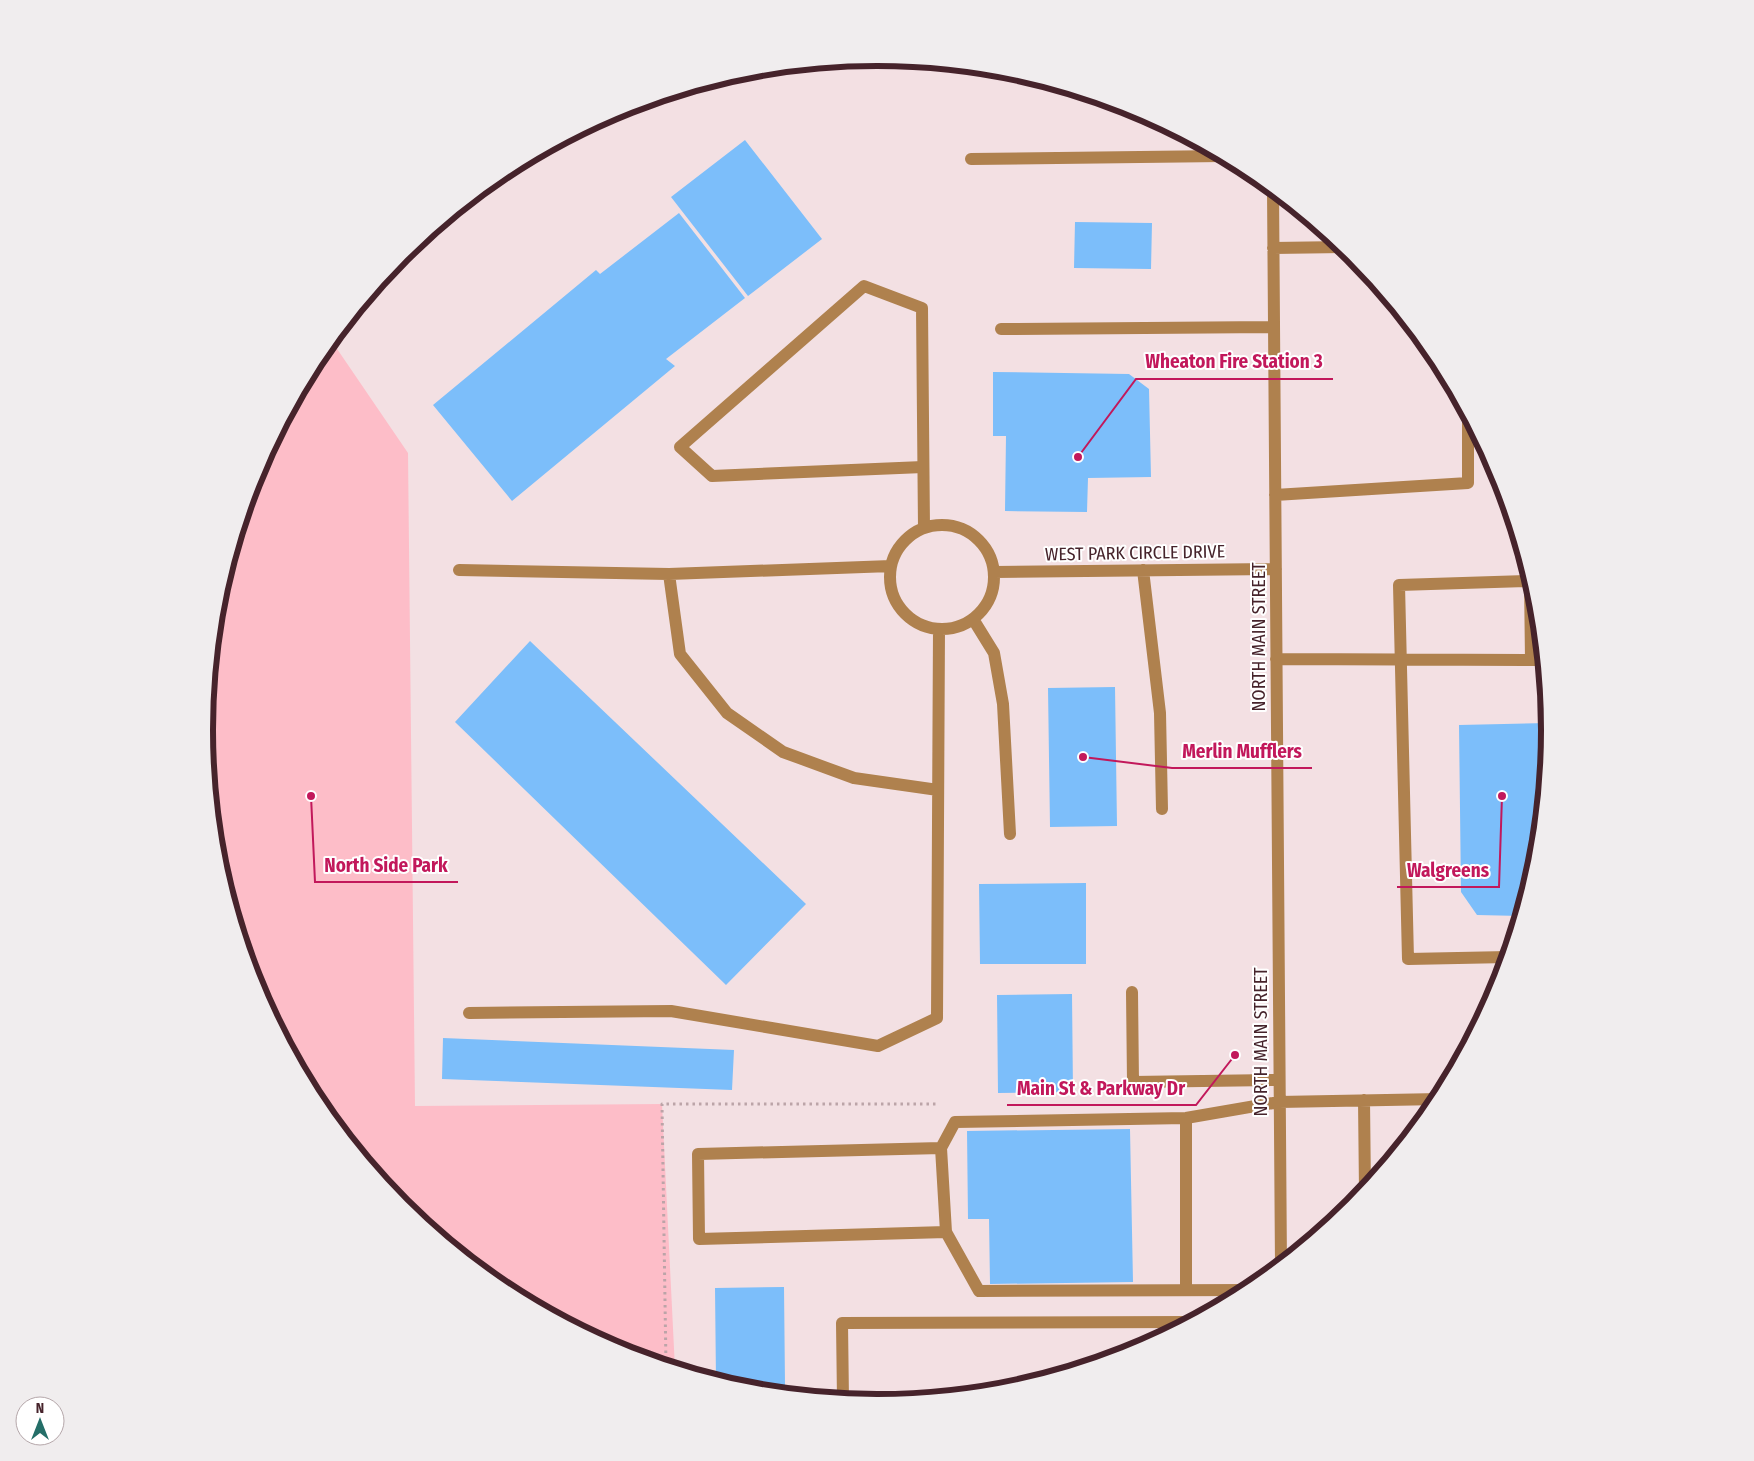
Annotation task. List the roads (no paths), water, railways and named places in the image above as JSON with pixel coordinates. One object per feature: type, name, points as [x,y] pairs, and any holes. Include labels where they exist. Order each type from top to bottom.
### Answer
[{"type":"street","points":[[971,159],[1211,156]]},
{"type":"street","name":"NORTH MAIN STREET","points":[[1273,198],[1281,1257]]},
{"type":"street","points":[[1273,248],[1332,247]]},
{"type":"street","points":[[923,467],[712,476],[680,447],[864,286],[922,308],[924,528]]},
{"type":"street","points":[[1001,328],[1274,327]]},
{"type":"street","points":[[1275,495],[1468,483],[1468,428]]},
{"type":"street","points":[[940,524],[956,526],[970,532],[982,543],[990,557],[994,572],[993,590],[986,606],[973,619],[957,627],[939,629],[921,625],[906,615],[895,601],[890,583],[890,566],[898,549],[910,535],[924,528],[940,524]]},
{"type":"street","points":[[460,570],[669,574],[890,566]]},
{"type":"street","name":"WEST PARK CIRCLE DRIVE","points":[[994,572],[1276,568]]},
{"type":"street","points":[[1143,570],[1160,713],[1162,809]]},
{"type":"street","points":[[669,574],[680,654],[727,713],[783,752],[854,778],[938,790]]},
{"type":"street","points":[[1501,957],[1408,959],[1399,585],[1524,581]]},
{"type":"street","points":[[973,619],[994,653],[1003,704],[1010,834]]},
{"type":"street","points":[[469,1013],[672,1011],[878,1046],[937,1018],[939,629]]},
{"type":"street","points":[[1276,659],[1537,660],[1535,640]]},
{"type":"street","points":[[1132,992],[1133,1082],[1279,1080]]},
{"type":"street","points":[[1235,1290],[979,1291],[946,1232],[941,1148],[955,1122],[1186,1118],[1279,1102],[1430,1098]]},
{"type":"street","points":[[1364,1100],[1365,1180]]},
{"type":"street","points":[[1186,1118],[1186,1290]]},
{"type":"street","points":[[941,1148],[698,1154],[699,1239],[946,1232]]},
{"type":"street","points":[[843,1393],[842,1323],[1179,1322]]},
{"type":"place","name":"Wheaton Fire Station 3","points":[[1078,457]]},
{"type":"place","name":"Merlin Mufflers","points":[[1083,757]]},
{"type":"place","name":"North Side Park","points":[[311,796]]},
{"type":"place","name":"Walgreens","points":[[1502,796]]},
{"type":"place","name":"Main St & Parkway Dr","points":[[1235,1055]]}]
